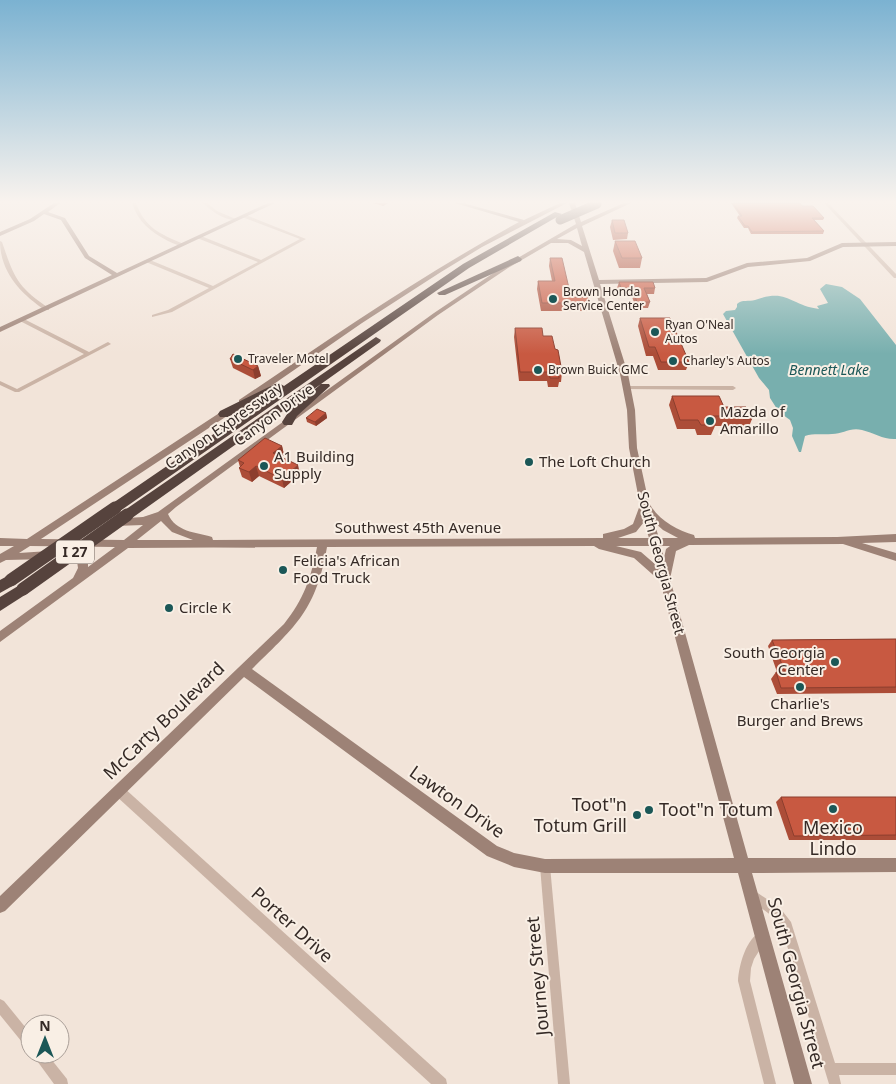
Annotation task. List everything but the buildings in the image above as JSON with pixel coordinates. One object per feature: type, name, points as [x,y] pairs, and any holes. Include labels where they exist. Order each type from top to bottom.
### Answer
[{"type":"highway","points":[[441,289],[445,278],[478,254]]},
{"type":"highway","name":"Canyon Expressway","points":[[0,605],[11,585],[115,508],[354,344],[500,254]]},
{"type":"highway","points":[[441,289],[518,259]]},
{"type":"highway","name":"Canyon Expressway","points":[[11,585],[127,515],[375,341],[441,289]]},
{"type":"highway","points":[[288,422],[307,401],[375,341]]},
{"type":"highway","points":[[224,414],[303,374],[354,344]]},
{"type":"main road","points":[[85,254],[87,257],[117,276]]},
{"type":"main road","points":[[0,330],[164,254]]},
{"type":"main road","name":"Canyon Drive","points":[[0,559],[84,507],[466,254]]},
{"type":"main road","name":"Canyon Drive","points":[[0,637],[77,581],[163,514],[436,314],[527,254]]},
{"type":"main road","name":"South Georgia Street","points":[[588,254],[627,388],[631,410],[632,448],[643,499],[803,1084]]},
{"type":"main road","points":[[596,282],[707,280],[747,265],[808,260],[822,254]]},
{"type":"main road","points":[[643,499],[652,514],[669,530],[703,541]]},
{"type":"main road","points":[[588,542],[635,529],[640,523],[643,499]]},
{"type":"main road","points":[[84,507],[80,518],[84,522],[136,522],[163,514],[166,523],[174,531],[221,544]]},
{"type":"main road","points":[[837,541],[896,538]]},
{"type":"main road","points":[[588,542],[637,555],[665,579],[672,549],[703,541]]},
{"type":"main road","points":[[837,541],[869,548],[896,558],[896,553]]},
{"type":"main road","name":"Southwest 45th Avenue","points":[[0,542],[323,544],[837,541]]},
{"type":"main road","name":"McCarty Boulevard","points":[[0,906],[244,670],[302,610],[314,586],[323,544]]},
{"type":"main road","points":[[0,559],[26,554],[80,557],[84,562],[84,567],[77,581]]},
{"type":"main road","name":"Lawton Drive","points":[[244,670],[492,851],[514,860],[545,866],[896,865]]},
{"type":"street","points":[[4,254],[13,279],[19,289],[47,309]]},
{"type":"street","points":[[241,254],[262,262]]},
{"type":"street","points":[[154,316],[170,311],[277,254]]},
{"type":"street","points":[[873,254],[896,277]]},
{"type":"street","points":[[148,261],[214,288]]},
{"type":"street","points":[[22,320],[89,354]]},
{"type":"street","points":[[0,383],[17,391],[108,344]]},
{"type":"street","points":[[627,388],[733,388]]},
{"type":"street","name":"Porter Drive","points":[[119,792],[441,1084]]},
{"type":"street","name":"Journey Street","points":[[545,866],[564,1084]]},
{"type":"street","name":"South Georgia Street","points":[[751,894],[776,912],[787,926],[835,1084]]},
{"type":"street","points":[[762,937],[753,947],[744,966],[744,981],[770,1084]]},
{"type":"street","points":[[0,1005],[20,1030]]},
{"type":"street","points":[[47,1064],[62,1084]]},
{"type":"street","points":[[830,1069],[896,1069]]},
{"type":"water","name":"Bennett Lake","points":[[826,284],[842,287],[860,299],[896,345],[896,439],[858,429],[836,434],[812,435],[805,436],[801,452],[799,452],[792,436],[793,428],[790,420],[779,412],[770,398],[769,390],[759,378],[723,314],[726,311],[735,310],[737,304],[741,302],[775,296],[788,298],[819,309],[817,306],[828,303],[820,289]]},
{"type":"place","name":"Brown Honda Service Center","points":[[553,299]]},
{"type":"place","name":"Ryan O'Neal Autos","points":[[655,332]]},
{"type":"place","name":"Traveler Motel","points":[[238,359]]},
{"type":"place","name":"Charley's Autos","points":[[673,361]]},
{"type":"place","name":"Brown Buick GMC","points":[[538,370]]},
{"type":"place","name":"Mazda of Amarillo","points":[[710,421]]},
{"type":"place","name":"The Loft Church","points":[[529,462]]},
{"type":"place","name":"A1 Building Supply","points":[[264,466]]},
{"type":"place","name":"Felicia's African Food Truck","points":[[283,570]]},
{"type":"place","name":"Circle K","points":[[169,608]]},
{"type":"place","name":"South Georgia Center","points":[[835,662]]},
{"type":"place","name":"Charlie's Burger and Brews","points":[[800,687]]},
{"type":"place","name":"Mexico Lindo","points":[[833,809]]},
{"type":"place","name":"Toot\"n Totum","points":[[649,810]]},
{"type":"place","name":"Toot\"n Totum Grill","points":[[637,815]]}]
